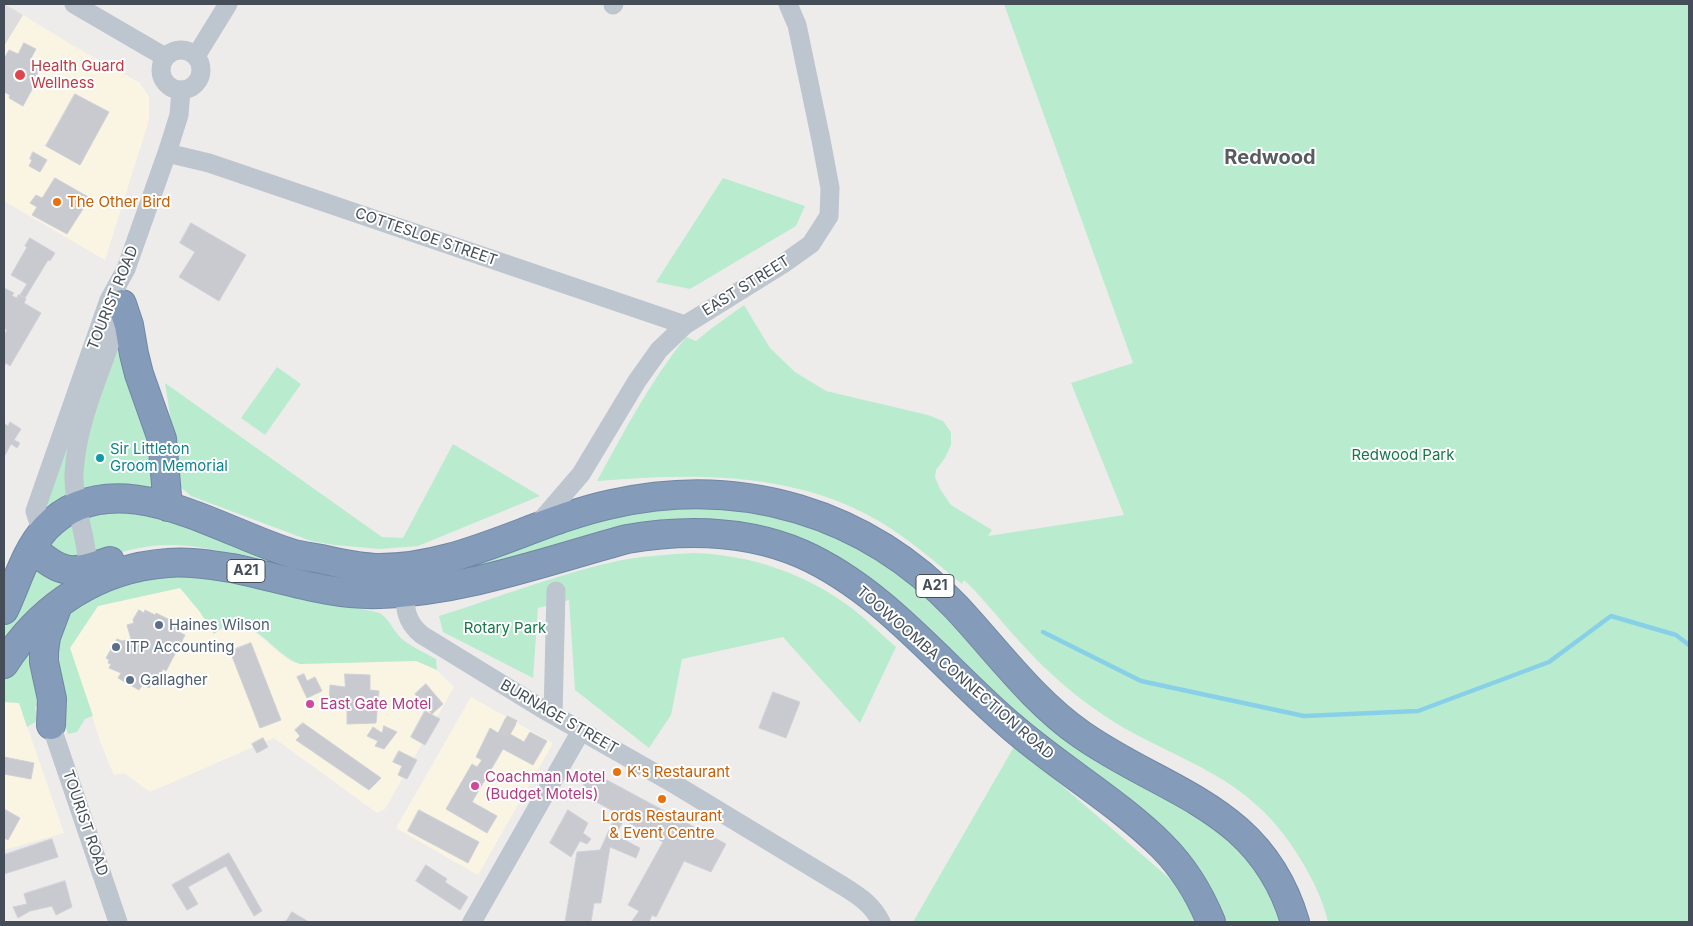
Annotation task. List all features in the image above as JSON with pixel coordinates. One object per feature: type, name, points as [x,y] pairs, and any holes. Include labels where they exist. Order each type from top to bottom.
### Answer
[{"type":"highway","points":[[122,304],[129,325],[141,382],[162,439],[168,507]]},
{"type":"highway","name":"TOOWOOMBA CONNECTION ROAD","points":[[89,577],[126,556],[172,549],[215,554],[232,568],[338,592],[355,594],[405,580],[420,565],[456,557],[586,510],[617,502],[648,497],[707,493],[778,503],[821,516],[848,528],[905,560],[958,609],[1051,710],[1073,728],[1110,752],[1201,802],[1238,830],[1267,862],[1290,905],[1295,922]]},
{"type":"highway","name":"TOOWOOMBA CONNECTION ROAD","points":[[37,540],[58,518],[78,506],[104,498],[126,497],[168,507],[293,554],[351,566],[375,568],[434,590],[484,579],[627,539],[656,535],[697,533],[726,534],[759,540],[823,564],[864,591],[1038,749],[1126,814],[1156,841],[1176,863],[1189,882],[1211,922]]},
{"type":"highway","points":[[4,664],[32,627],[89,577],[60,568],[46,561],[37,540]]},
{"type":"highway","name":"A21","points":[[4,610],[37,540]]},
{"type":"highway","points":[[51,725],[52,699],[44,662],[44,652],[46,637],[58,604]]},
{"type":"street","points":[[74,4],[165,57]]},
{"type":"street","points":[[196,56],[228,4]]},
{"type":"street","name":"EAST STREET","points":[[534,528],[549,514],[581,474],[637,381],[659,350],[685,325],[783,264],[811,244],[828,216],[830,188],[821,140],[797,25],[788,4]]},
{"type":"street","points":[[175,50],[184,50],[196,56],[201,67],[200,78],[192,87],[181,90],[170,87],[162,79],[160,67],[165,57],[175,50]]},
{"type":"street","name":"TOURIST ROAD","points":[[37,540],[34,511],[109,300],[126,269],[167,153],[179,115],[181,90]]},
{"type":"street","name":"COTTESLOE STREET","points":[[167,153],[209,163],[685,325]]},
{"type":"street","name":"TOURIST ROAD","points":[[89,577],[87,552],[74,476],[78,442],[122,304],[126,269]]},
{"type":"street","name":"BURNAGE STREET","points":[[405,580],[408,619],[412,627],[422,635],[553,715],[676,785],[843,886],[864,900],[875,911],[881,922]]},
{"type":"street","points":[[553,715],[556,591]]},
{"type":"street","name":"TOURIST ROAD","points":[[51,725],[119,921]]},
{"type":"street","points":[[472,922],[581,731]]},
{"type":"shaded area","points":[[4,4],[23,15],[4,46]]},
{"type":"shaded area","points":[[23,15],[140,83],[149,97],[149,120],[105,260],[4,201],[4,46]]},
{"type":"shaded area","name":"East Gate Motel","points":[[180,588],[200,612],[214,634],[221,628],[230,625],[239,624],[249,627],[290,661],[300,664],[417,661],[437,670],[454,687],[385,809],[377,813],[274,738],[150,792],[124,773],[114,775],[101,744],[70,648],[98,606]]},
{"type":"shaded area","name":"Coachman Motel (Budget Motels)","points":[[471,697],[553,743],[478,875],[396,828]]},
{"type":"shaded area","points":[[4,702],[19,703],[64,833],[4,850]]},
{"type":"green space","name":"Redwood Park","points":[[1004,4],[1689,4],[1689,922],[1328,922],[1310,875],[1290,843],[1263,811],[1234,787],[1221,779],[1128,730],[1087,704],[1035,658],[964,580],[962,584],[910,542],[877,520],[845,504],[811,492],[741,479],[669,477],[597,481],[649,389],[686,337],[696,341],[744,305],[770,348],[795,372],[826,391],[928,415],[943,421],[951,432],[951,445],[945,458],[936,470],[935,477],[940,489],[951,505],[992,530],[988,536],[1124,515],[1071,383],[1133,363]]},
{"type":"green space","points":[[723,178],[805,206],[796,226],[690,289],[656,282]]},
{"type":"green space","points":[[122,332],[144,411],[159,494],[82,494],[85,444]]},
{"type":"green space","points":[[277,367],[301,384],[265,435],[241,418]]},
{"type":"green space","points":[[165,383],[382,537],[403,538],[453,444],[540,496],[418,546],[380,549],[311,541],[191,496],[178,485]]},
{"type":"green space","points":[[65,444],[69,448],[71,499],[45,513],[47,496]]},
{"type":"green space","points":[[727,505],[818,527],[890,565],[1219,829],[1246,856],[1270,892],[1282,922],[1227,922],[1214,895],[1191,859],[1161,826],[762,529],[425,586],[456,567],[631,510]]},
{"type":"green space","points":[[138,509],[304,570],[303,575],[228,553],[190,546],[145,547],[124,551],[96,560],[86,515]]},
{"type":"green space","points":[[74,520],[81,562],[45,547]]},
{"type":"green space","name":"Rotary Park","points":[[694,553],[758,562],[798,576],[853,609],[896,647],[860,723],[783,637],[682,659],[671,715],[649,748],[575,690],[569,600],[538,608],[533,678],[443,632],[439,616],[553,578],[622,560]]},
{"type":"green space","points":[[36,560],[66,583],[4,649],[4,629]]},
{"type":"green space","points":[[215,575],[380,613],[405,641],[436,659],[437,670],[416,661],[300,664],[248,627],[238,624],[226,626],[214,634],[200,612],[180,588],[98,606],[70,648],[93,716],[85,719],[77,732],[68,734],[57,699],[53,635],[75,605],[141,576]]},
{"type":"green space","points":[[32,642],[39,705],[35,707],[37,721],[27,727],[19,703],[4,702],[4,679]]},
{"type":"green space","points":[[1015,745],[1183,890],[1195,922],[913,922]]},
{"type":"building","name":"Health Guard Wellness","points":[[24,43],[36,49],[30,60],[41,67],[32,83],[35,84],[23,106],[9,98],[10,95],[4,92],[4,59],[9,50],[18,54]]},
{"type":"building","points":[[75,94],[109,112],[80,165],[46,146]]},
{"type":"building","points":[[33,152],[47,160],[40,172],[29,166]]},
{"type":"building","points":[[55,178],[90,198],[67,234],[32,215],[37,207],[30,203],[36,195],[42,198]]},
{"type":"building","points":[[191,223],[246,255],[219,301],[179,277],[195,252],[180,243]]},
{"type":"building","points":[[30,238],[55,253],[50,261],[48,260],[25,298],[18,295],[20,295],[27,284],[11,275]]},
{"type":"building","points":[[4,288],[14,293],[12,296],[17,298],[18,295],[25,298],[24,303],[41,313],[10,366],[6,363],[4,366],[4,336],[7,330],[4,328]]},
{"type":"building","points":[[10,422],[21,429],[14,440],[20,443],[17,448],[11,444],[4,457],[4,423],[8,426]]},
{"type":"building","points":[[139,610],[144,613],[145,610],[155,615],[156,613],[172,621],[170,624],[180,629],[179,632],[185,635],[166,671],[163,669],[159,676],[157,675],[149,688],[143,684],[139,690],[118,678],[121,673],[109,668],[111,664],[108,663],[109,660],[106,658],[117,639],[122,641],[131,639],[127,625],[134,623],[133,620]]},
{"type":"building","points":[[251,643],[281,720],[260,728],[230,651]]},
{"type":"building","points":[[304,674],[307,681],[315,677],[322,691],[307,698],[297,677]]},
{"type":"building","points":[[345,674],[370,675],[370,690],[379,691],[376,723],[347,724],[347,707],[329,708],[330,685],[345,687]]},
{"type":"building","points":[[426,684],[443,704],[432,714],[415,694]]},
{"type":"building","points":[[773,692],[800,702],[786,738],[759,728]]},
{"type":"building","points":[[425,711],[440,719],[425,745],[411,737]]},
{"type":"building","points":[[506,718],[516,724],[510,734],[524,742],[530,732],[547,741],[533,765],[503,749],[472,802],[497,816],[487,833],[446,809],[472,764],[477,767],[482,760],[476,757],[490,728],[498,733]]},
{"type":"building","points":[[303,723],[381,778],[369,790],[296,740],[300,736],[295,730]]},
{"type":"building","points":[[384,726],[397,732],[384,749],[375,746],[378,741],[367,736],[373,727],[382,733]]},
{"type":"building","points":[[263,738],[268,747],[257,753],[252,744]]},
{"type":"building","points":[[399,751],[417,760],[407,779],[398,775],[402,766],[393,762]]},
{"type":"building","points":[[4,757],[34,763],[31,779],[4,774]]},
{"type":"building","points":[[592,772],[726,844],[711,872],[684,861],[656,917],[652,915],[649,922],[632,921],[639,911],[628,905],[663,842],[624,820],[615,835],[640,848],[636,858],[610,847],[601,903],[594,903],[591,922],[565,922],[577,852],[600,850],[617,813],[579,793]]},
{"type":"building","points":[[4,809],[20,818],[8,840],[4,838]]},
{"type":"building","points":[[419,810],[479,842],[468,863],[408,831]]},
{"type":"building","points":[[568,810],[588,823],[583,833],[591,839],[587,844],[580,841],[571,857],[550,843]]},
{"type":"building","points":[[52,839],[58,857],[4,874],[4,855]]},
{"type":"building","points":[[229,853],[262,911],[254,916],[226,866],[188,887],[198,904],[187,910],[172,885]]},
{"type":"building","points":[[426,865],[447,879],[445,882],[468,897],[460,910],[416,881]]},
{"type":"building","points":[[65,881],[72,907],[56,915],[52,906],[30,911],[18,918],[13,907],[27,904],[24,894]]},
{"type":"building","points":[[292,912],[309,922],[275,922],[286,921]]},
{"type":"waterway","points":[[1043,632],[1141,681],[1304,716],[1418,711],[1549,662],[1611,616],[1676,635],[1689,645]]},
{"type":"tunnel","points":[[503,724],[513,729]]},
{"type":"place","name":"Health Guard Wellness","points":[[20,75]]},
{"type":"place","name":"The Other Bird","points":[[57,202]]},
{"type":"place","name":"Sir Littleton Groom Memorial","points":[[100,458]]},
{"type":"place","name":"Haines Wilson","points":[[159,625]]},
{"type":"place","name":"ITP Accounting","points":[[116,647]]},
{"type":"place","name":"Gallagher","points":[[130,680]]},
{"type":"place","name":"East Gate Motel","points":[[310,704]]},
{"type":"place","name":"K's Restaurant","points":[[617,772]]},
{"type":"place","name":"Coachman Motel (Budget Motels)","points":[[475,786]]},
{"type":"place","name":"Lords Restaurant & Event Centre","points":[[662,799]]},
{"type":"district","name":"Redwood","points":[[1270,158]]}]
